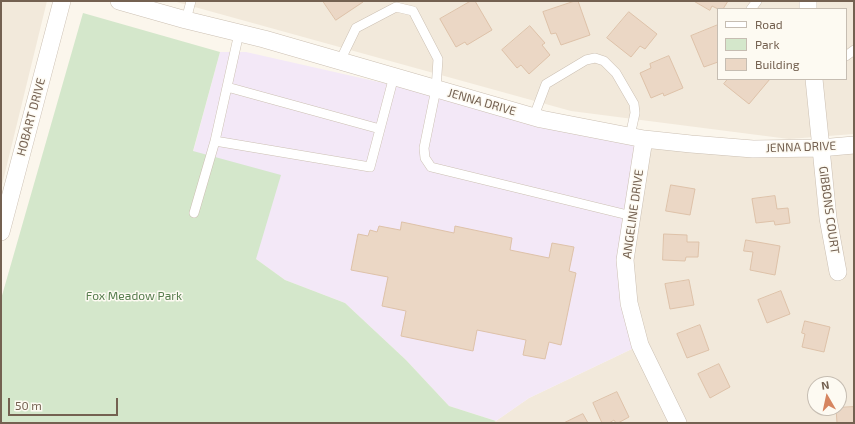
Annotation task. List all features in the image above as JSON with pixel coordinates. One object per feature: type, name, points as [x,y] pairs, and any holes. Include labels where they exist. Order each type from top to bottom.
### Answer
[{"type":"street","name":"HOBART DRIVE","points":[[1,232],[5,198],[62,1]]},
{"type":"street","name":"JENNA DRIVE","points":[[119,1],[239,33],[534,116],[637,137],[691,144],[753,149],[820,148],[854,145]]},
{"type":"street","name":"GIBBONS COURT","points":[[814,80],[828,218],[838,272]]},
{"type":"street","name":"ANGELINE DRIVE","points":[[637,137],[632,216],[625,260],[629,303],[640,345],[678,423]]},
{"type":"lane","points":[[186,20],[191,1]]},
{"type":"lane","points":[[340,61],[356,28],[396,7],[413,11],[438,59],[436,89],[424,148],[425,158],[431,167],[632,216]]},
{"type":"lane","points":[[194,213],[215,141],[239,33]]},
{"type":"lane","points":[[534,116],[546,84],[586,60],[595,58],[604,61],[616,73],[634,104],[637,137]]},
{"type":"lane","points":[[215,141],[370,166],[394,76]]},
{"type":"lane","points":[[227,87],[380,130]]},
{"type":"shaded area","points":[[1,1],[47,1],[1,189]]},
{"type":"shaded area","points":[[173,1],[854,1],[854,134],[789,139],[571,111]]},
{"type":"shaded area","points":[[220,52],[246,52],[640,141],[622,255],[636,347],[529,398],[496,421],[449,406],[406,360],[345,303],[285,280],[256,259],[193,152]]},
{"type":"shaded area","points":[[640,141],[854,149],[854,423],[493,423],[529,398],[636,347],[623,298]]},
{"type":"green space","name":"Fox Meadow Park","points":[[83,13],[220,52],[193,151],[281,175],[256,259],[285,280],[345,303],[406,360],[449,406],[496,421],[493,423],[1,423],[1,299]]},
{"type":"building","points":[[323,1],[362,1],[363,2],[336,20]]},
{"type":"building","points":[[471,1],[475,1],[492,30],[467,45],[465,42],[456,47],[440,19]]},
{"type":"building","points":[[578,1],[590,35],[561,45],[556,33],[551,34],[543,12]]},
{"type":"building","points":[[694,1],[728,1],[724,8],[717,8],[712,6],[710,10]]},
{"type":"building","points":[[629,12],[657,34],[645,49],[640,46],[631,57],[607,38]]},
{"type":"building","points":[[717,25],[717,62],[704,67],[691,36]]},
{"type":"building","points":[[530,26],[545,43],[542,45],[550,55],[529,74],[521,65],[517,68],[502,50]]},
{"type":"building","points":[[669,56],[683,88],[664,96],[663,93],[651,98],[640,73],[651,68],[650,64]]},
{"type":"building","points":[[727,80],[769,80],[749,104],[724,84]]},
{"type":"building","points":[[671,185],[695,189],[690,215],[666,211]]},
{"type":"building","points":[[775,196],[777,209],[788,208],[790,223],[775,225],[774,221],[756,223],[752,199]]},
{"type":"building","points":[[402,222],[454,233],[455,226],[512,238],[510,250],[549,258],[552,243],[574,247],[569,271],[576,273],[561,345],[549,342],[545,359],[523,355],[526,340],[477,330],[473,351],[401,336],[406,311],[382,306],[388,277],[351,270],[358,234],[368,236],[370,230],[377,232],[379,226],[400,230]]},
{"type":"building","points":[[664,234],[687,235],[687,242],[699,242],[698,257],[686,257],[685,261],[663,260]]},
{"type":"building","points":[[746,240],[780,246],[775,275],[750,270],[753,252],[744,251]]},
{"type":"building","points":[[689,280],[694,305],[670,309],[665,284]]},
{"type":"building","points":[[781,291],[790,314],[767,323],[758,300]]},
{"type":"building","points":[[805,321],[830,327],[824,352],[802,347],[805,334],[802,333]]},
{"type":"building","points":[[700,325],[709,350],[687,358],[677,334]]},
{"type":"building","points":[[719,364],[730,387],[710,398],[698,374]]},
{"type":"building","points":[[617,392],[629,417],[618,423],[614,420],[609,423],[602,423],[593,403]]},
{"type":"building","points":[[847,407],[854,407],[854,423],[837,423],[837,416],[847,416]]},
{"type":"building","points":[[583,414],[588,423],[564,423]]}]
